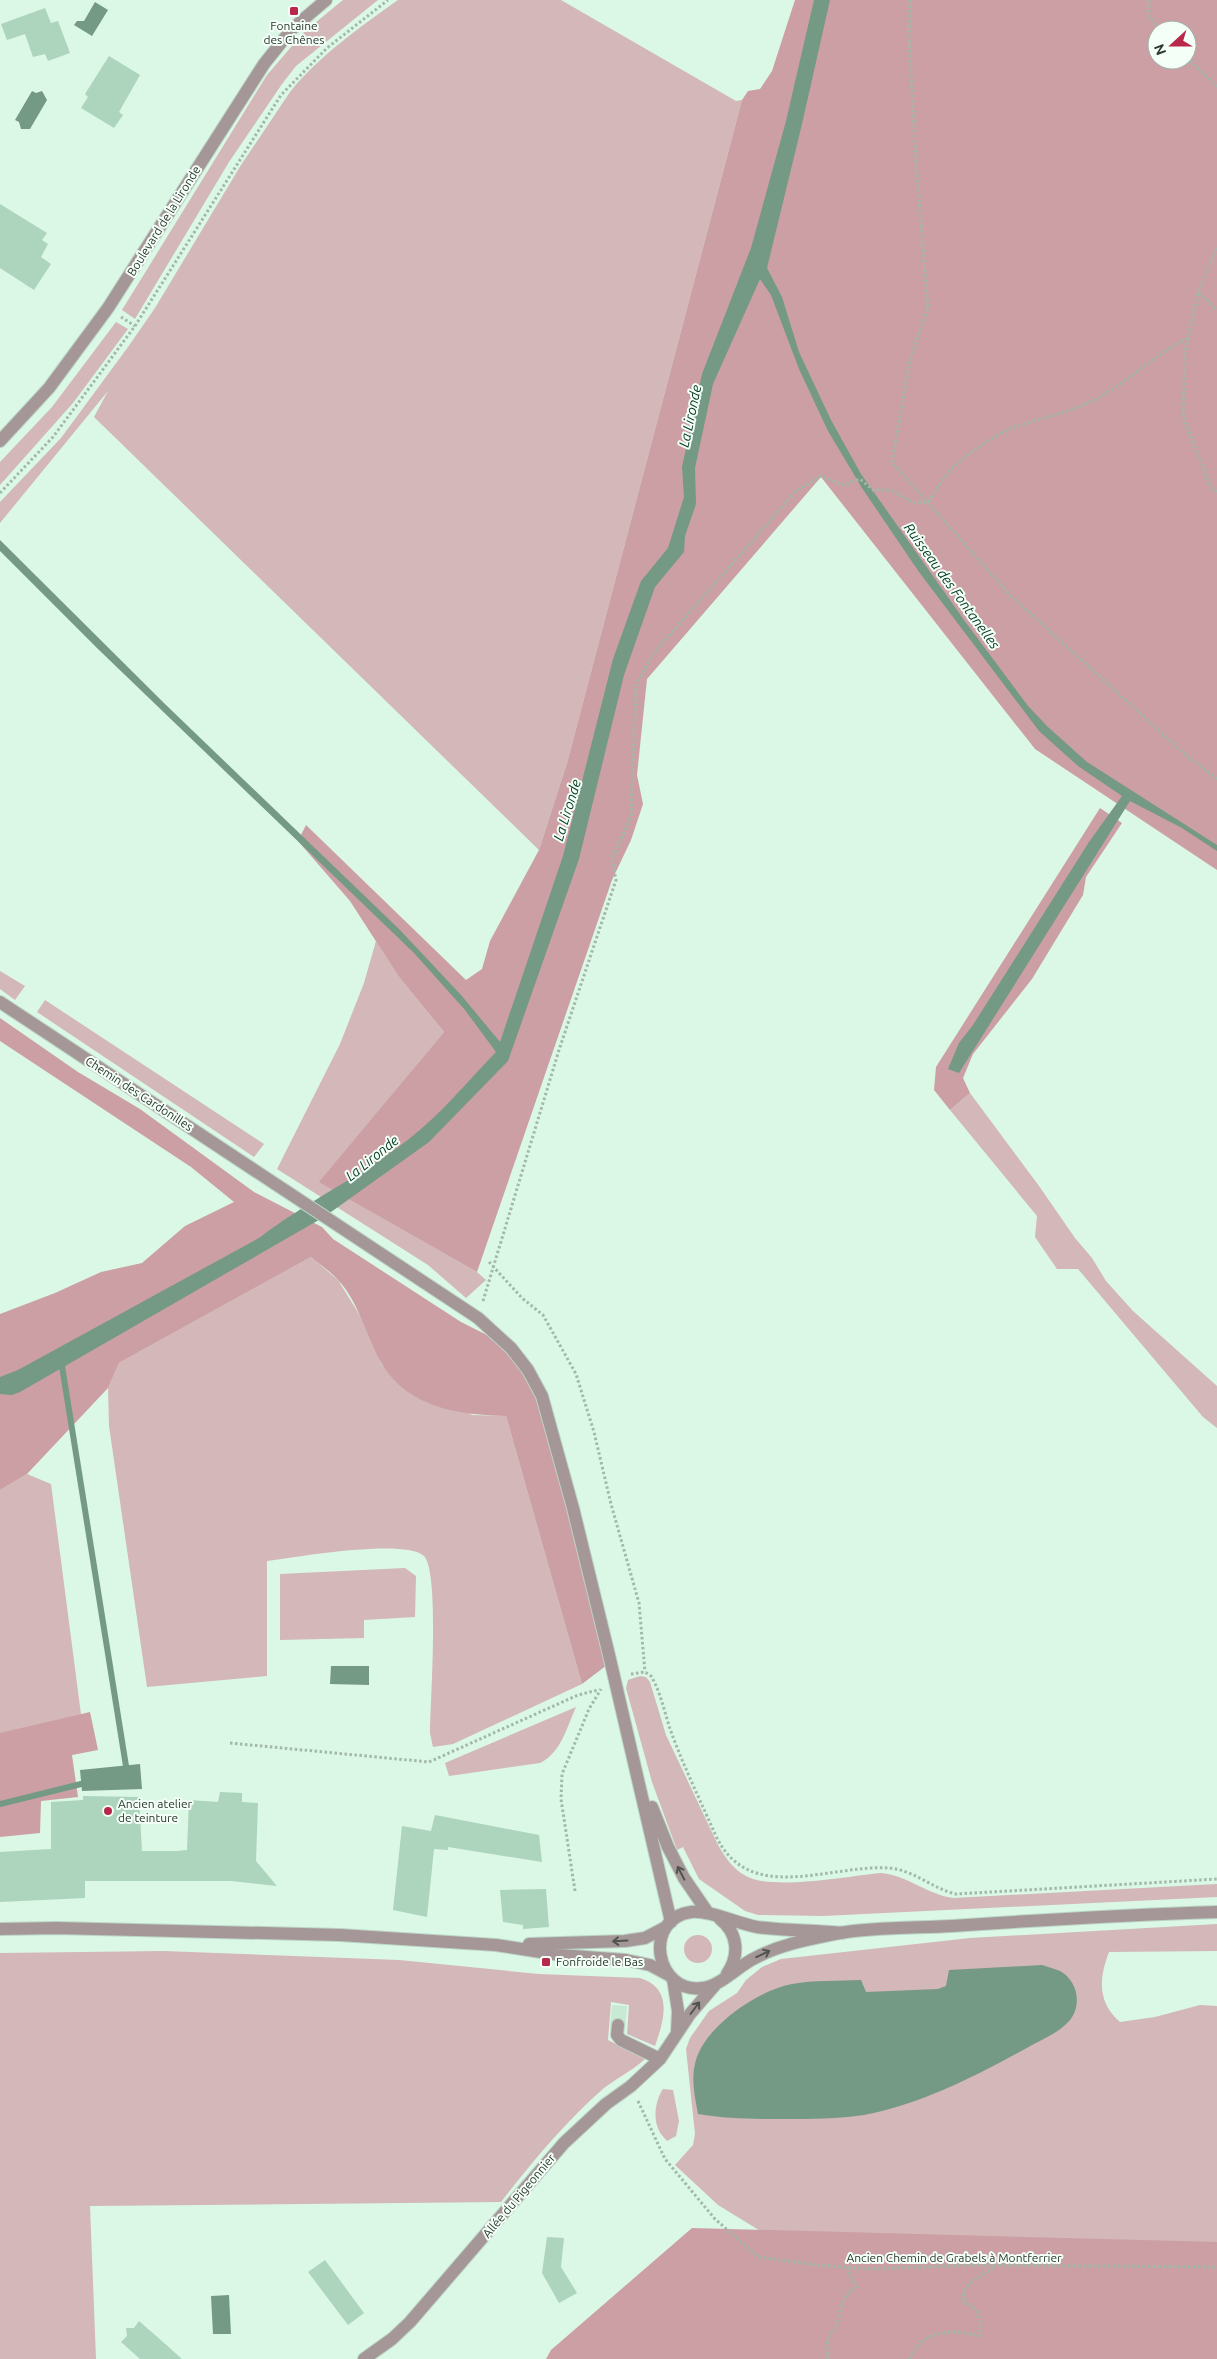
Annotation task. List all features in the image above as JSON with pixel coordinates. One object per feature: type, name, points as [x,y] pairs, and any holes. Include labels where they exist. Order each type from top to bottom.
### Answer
[{"type":"street","name":"Boulevard de la Lironde","points":[[0,441],[49,388],[108,308],[264,64],[300,20],[326,0]]},
{"type":"street","name":"Chemin des Cardonilles","points":[[0,1002],[478,1318],[511,1348],[528,1370],[542,1396],[573,1508],[633,1755]]},
{"type":"street","points":[[633,1755],[668,1847],[684,1878],[713,1915],[730,1929],[735,1944],[732,1967],[719,1981]]},
{"type":"street","points":[[633,1755],[668,1925],[662,1935],[659,1951],[660,1959],[670,1976],[678,2011],[677,2035]]},
{"type":"street","points":[[496,1945],[625,1941],[645,1938],[685,1913],[713,1915],[755,1927],[842,1933],[1058,1919],[1217,1912]]},
{"type":"street","points":[[0,1929],[57,1928],[340,1935],[496,1945],[560,1954],[626,1960],[650,1965],[694,1988],[719,1981],[754,1958],[772,1950],[842,1933]]},
{"type":"street","name":"Allée du Pigeonnier","points":[[364,2359],[392,2338],[417,2314],[564,2143],[606,2104],[630,2086],[660,2059],[690,2014],[719,1981]]},
{"type":"street","points":[[618,2025],[617,2035],[622,2040],[660,2059]]},
{"type":"path","points":[[0,493],[52,437],[94,384],[135,326],[281,95],[327,48],[388,0]]},
{"type":"path","points":[[910,0],[909,39],[916,162],[928,308],[910,360],[892,462],[1010,595],[1188,757],[1217,778]]},
{"type":"path","points":[[1149,0],[1149,17],[1152,20]]},
{"type":"path","points":[[1197,68],[1217,87]]},
{"type":"path","points":[[1217,248],[1198,292],[1185,352],[1183,416],[1211,488],[1217,492]]},
{"type":"path","points":[[1198,292],[1217,310]]},
{"type":"path","points":[[928,502],[954,466],[986,443],[1018,426],[1069,412],[1096,399],[1130,379],[1172,346],[1188,338]]},
{"type":"path","points":[[478,1318],[559,1050],[616,880],[612,859],[631,816],[636,686],[652,655],[795,492],[821,476],[843,485],[860,479],[873,490],[890,490],[914,503],[928,502]]},
{"type":"path","points":[[1210,773],[1217,775]]},
{"type":"path","points":[[489,1262],[522,1298],[543,1315],[576,1374],[594,1432],[611,1504],[639,1602],[645,1672],[654,1681],[673,1739],[716,1836],[736,1864],[760,1876],[892,1868],[927,1881],[941,1890],[956,1894],[1217,1879]]},
{"type":"path","points":[[230,1743],[429,1762],[578,1695],[615,1684],[632,1674],[645,1672]]},
{"type":"path","points":[[575,1891],[561,1800],[562,1774],[599,1690]]},
{"type":"path","name":"Ancien Chemin de Grabels à Montferrier","points":[[630,2086],[664,2159],[715,2219],[758,2257],[867,2269],[994,2265],[1217,2267]]},
{"type":"path","points":[[909,2359],[917,2346],[927,2339],[940,2334],[955,2331],[979,2336],[982,2326],[976,2309],[972,2305],[964,2303],[963,2298],[966,2286],[974,2278],[988,2273],[994,2265]]},
{"type":"path","points":[[828,2359],[827,2348],[830,2335],[835,2330],[840,2306],[850,2290],[856,2287],[847,2267]]},
{"type":"shaded area","points":[[343,0],[378,0],[296,66],[282,84],[229,162],[135,319],[122,310],[267,75],[304,32]]},
{"type":"shaded area","points":[[398,0],[561,0],[736,101],[742,100],[567,763],[539,850],[94,417],[108,391],[0,523],[0,502],[61,438],[128,347],[155,308],[241,165],[290,92],[327,54]]},
{"type":"shaded area","points":[[795,0],[1217,0],[1217,870],[1035,749],[821,477],[647,679],[637,775],[643,804],[631,840],[612,880],[477,1272],[319,1182],[444,1032],[399,977],[350,901],[298,841],[306,825],[466,980],[482,969],[490,941],[539,850],[567,763],[742,100],[748,91],[760,89],[772,71]]},
{"type":"shaded area","points":[[814,0],[830,0],[767,268],[782,297],[799,352],[831,420],[861,474],[964,620],[1028,706],[1087,762],[1217,845],[1217,851],[1182,828],[1130,801],[959,1073],[948,1069],[959,1043],[973,1025],[1089,842],[1122,796],[1078,766],[1039,731],[919,572],[862,488],[828,431],[799,369],[771,295],[760,279],[713,384],[695,468],[696,504],[685,536],[684,552],[655,587],[624,675],[579,859],[508,1061],[429,1142],[324,1217],[20,1392],[12,1395],[0,1394],[0,1377],[18,1370],[259,1238],[296,1212],[391,1152],[432,1119],[496,1052],[465,1010],[414,953],[98,649],[0,551],[0,540],[166,705],[399,929],[461,995],[500,1042],[563,856],[613,659],[641,581],[668,548],[684,497],[682,467],[702,374],[751,248],[786,121]]},
{"type":"shaded area","points":[[95,2],[108,10],[92,36],[74,25],[77,21],[84,21]]},
{"type":"shaded area","points":[[32,91],[36,93],[42,91],[47,100],[30,129],[21,129],[19,122],[15,120]]},
{"type":"shaded area","points":[[116,322],[128,329],[73,403],[0,485],[0,462],[52,407]]},
{"type":"shaded area","points":[[1100,808],[1122,823],[1086,877],[1083,895],[1032,979],[973,1054],[963,1078],[970,1093],[950,1110],[934,1090],[936,1067]]},
{"type":"shaded area","points":[[376,941],[399,977],[444,1032],[320,1182],[477,1272],[486,1280],[466,1298],[428,1265],[277,1169],[340,1044],[364,983]]},
{"type":"shaded area","points":[[0,971],[25,986],[15,1000],[0,989]]},
{"type":"shaded area","points":[[45,1000],[264,1144],[254,1157],[37,1012]]},
{"type":"shaded area","points":[[0,1018],[78,1072],[140,1109],[254,1192],[322,1227],[333,1239],[461,1322],[491,1337],[507,1350],[534,1389],[553,1451],[607,1665],[582,1684],[506,1416],[453,1411],[421,1400],[406,1391],[393,1379],[382,1364],[357,1309],[345,1289],[332,1274],[311,1257],[119,1363],[108,1388],[27,1474],[0,1490],[0,1314],[55,1293],[101,1272],[142,1263],[185,1226],[234,1202],[191,1167],[0,1041]]},
{"type":"shaded area","points":[[970,1093],[1075,1238],[1092,1258],[1106,1281],[1133,1311],[1217,1386],[1217,1428],[1203,1417],[1078,1269],[1057,1269],[1035,1237],[1037,1216],[950,1110]]},
{"type":"shaded area","points":[[311,1257],[338,1280],[364,1322],[382,1365],[472,1415],[506,1416],[582,1684],[453,1744],[433,1747],[430,1733],[433,1640],[432,1587],[429,1567],[424,1556],[413,1551],[396,1549],[349,1550],[267,1561],[267,1676],[147,1687],[109,1426],[108,1388],[119,1363]]},
{"type":"shaded area","points":[[27,1474],[51,1484],[85,1745],[0,1763],[0,1490]]},
{"type":"shaded area","points":[[405,1568],[416,1576],[415,1617],[364,1620],[364,1638],[280,1640],[280,1574]]},
{"type":"shaded area","points":[[331,1666],[369,1666],[369,1685],[330,1684]]},
{"type":"shaded area","points":[[640,1676],[646,1677],[650,1682],[666,1735],[718,1845],[733,1866],[746,1876],[773,1882],[791,1882],[880,1873],[900,1877],[935,1893],[954,1898],[1217,1884],[1217,1897],[823,1916],[758,1915],[745,1911],[699,1879],[683,1847],[677,1850],[652,1782],[626,1688],[628,1680]]},
{"type":"shaded area","points":[[576,1707],[558,1746],[547,1759],[540,1763],[449,1776],[445,1763]]},
{"type":"shaded area","points":[[90,1712],[98,1750],[72,1755],[78,1797],[41,1801],[40,1833],[0,1837],[0,1733]]},
{"type":"shaded area","points":[[140,1764],[142,1789],[82,1791],[80,1770]]},
{"type":"shaded area","points":[[1217,1924],[1217,1951],[1109,1952],[1103,1971],[1102,1989],[1107,2006],[1120,2022],[1155,2017],[1200,2005],[1217,2006],[1217,2244],[770,2237],[718,2205],[675,2165],[693,2145],[695,2134],[686,2049],[690,2038],[709,2011],[737,1993],[746,1980],[762,1967],[781,1959],[970,1938]]},
{"type":"shaded area","points":[[698,1935],[708,1939],[712,1949],[708,1959],[698,1963],[688,1959],[684,1949],[688,1939]]},
{"type":"shaded area","points":[[164,1951],[399,1960],[539,1974],[640,1978],[651,1983],[658,1990],[664,2006],[663,2016],[655,2046],[627,2034],[629,2005],[611,2002],[608,2040],[645,2059],[604,2088],[576,2114],[537,2157],[501,2202],[90,2206],[96,2359],[0,2359],[0,1953]]},
{"type":"shaded area","points":[[1042,1965],[1060,1971],[1071,1981],[1077,2001],[1074,2014],[1070,2020],[1062,2028],[1047,2037],[950,2087],[907,2104],[864,2115],[815,2119],[763,2119],[730,2118],[698,2114],[693,2077],[700,2050],[708,2037],[720,2024],[748,2002],[763,1994],[792,1984],[861,1980],[866,1992],[938,1989],[946,1986],[949,1970]]},
{"type":"shaded area","points":[[612,2005],[627,2006],[625,2031],[610,2029]]},
{"type":"shaded area","points":[[663,2089],[673,2090],[679,2121],[676,2136],[667,2141],[656,2124],[657,2103]]},
{"type":"shaded area","points":[[692,2228],[1217,2242],[1217,2359],[546,2359],[551,2350]]},
{"type":"shaded area","points":[[229,2295],[231,2334],[213,2334],[211,2296]]},
{"type":"building","points":[[45,8],[51,23],[58,21],[70,53],[48,61],[45,54],[33,57],[25,34],[7,40],[1,24]]},
{"type":"building","points":[[109,56],[140,75],[119,112],[123,115],[114,128],[81,108],[88,97],[85,94]]},
{"type":"building","points":[[0,204],[47,233],[42,240],[48,244],[41,257],[51,264],[34,290],[0,268]]},
{"type":"building","points":[[220,1792],[242,1793],[242,1802],[258,1803],[256,1861],[277,1886],[231,1881],[85,1881],[85,1898],[0,1902],[0,1852],[51,1849],[51,1802],[83,1800],[83,1796],[139,1797],[142,1851],[177,1851],[187,1850],[189,1800],[218,1802]]},
{"type":"building","points":[[435,1815],[539,1835],[542,1862],[448,1847],[448,1850],[434,1849],[427,1917],[393,1910],[402,1826],[431,1831]]},
{"type":"building","points":[[546,1889],[549,1927],[523,1929],[523,1925],[503,1922],[500,1890]]},
{"type":"building","points":[[547,2237],[564,2238],[561,2267],[577,2293],[559,2303],[542,2273]]},
{"type":"building","points":[[325,2260],[364,2313],[348,2325],[308,2272]]},
{"type":"building","points":[[139,2321],[182,2359],[140,2359],[121,2342],[127,2336],[126,2328],[134,2328]]},
{"type":"waterway","points":[[61,1360],[126,1766]]},
{"type":"waterway","points":[[0,1804],[81,1784]]},
{"type":"place","name":"Fontaine des Chênes","points":[[294,11]]},
{"type":"place","name":"Ancien atelier de teinture","points":[[108,1811]]},
{"type":"place","name":"Fonfroide le Bas","points":[[546,1962]]},
{"type":"water label","name":"La Lironde","points":[[690,416]]},
{"type":"water label","name":"Ruisseau des Fontanelles","points":[[952,586]]},
{"type":"water label","name":"La Lironde","points":[[567,810]]},
{"type":"water label","name":"La Lironde","points":[[372,1158]]}]
